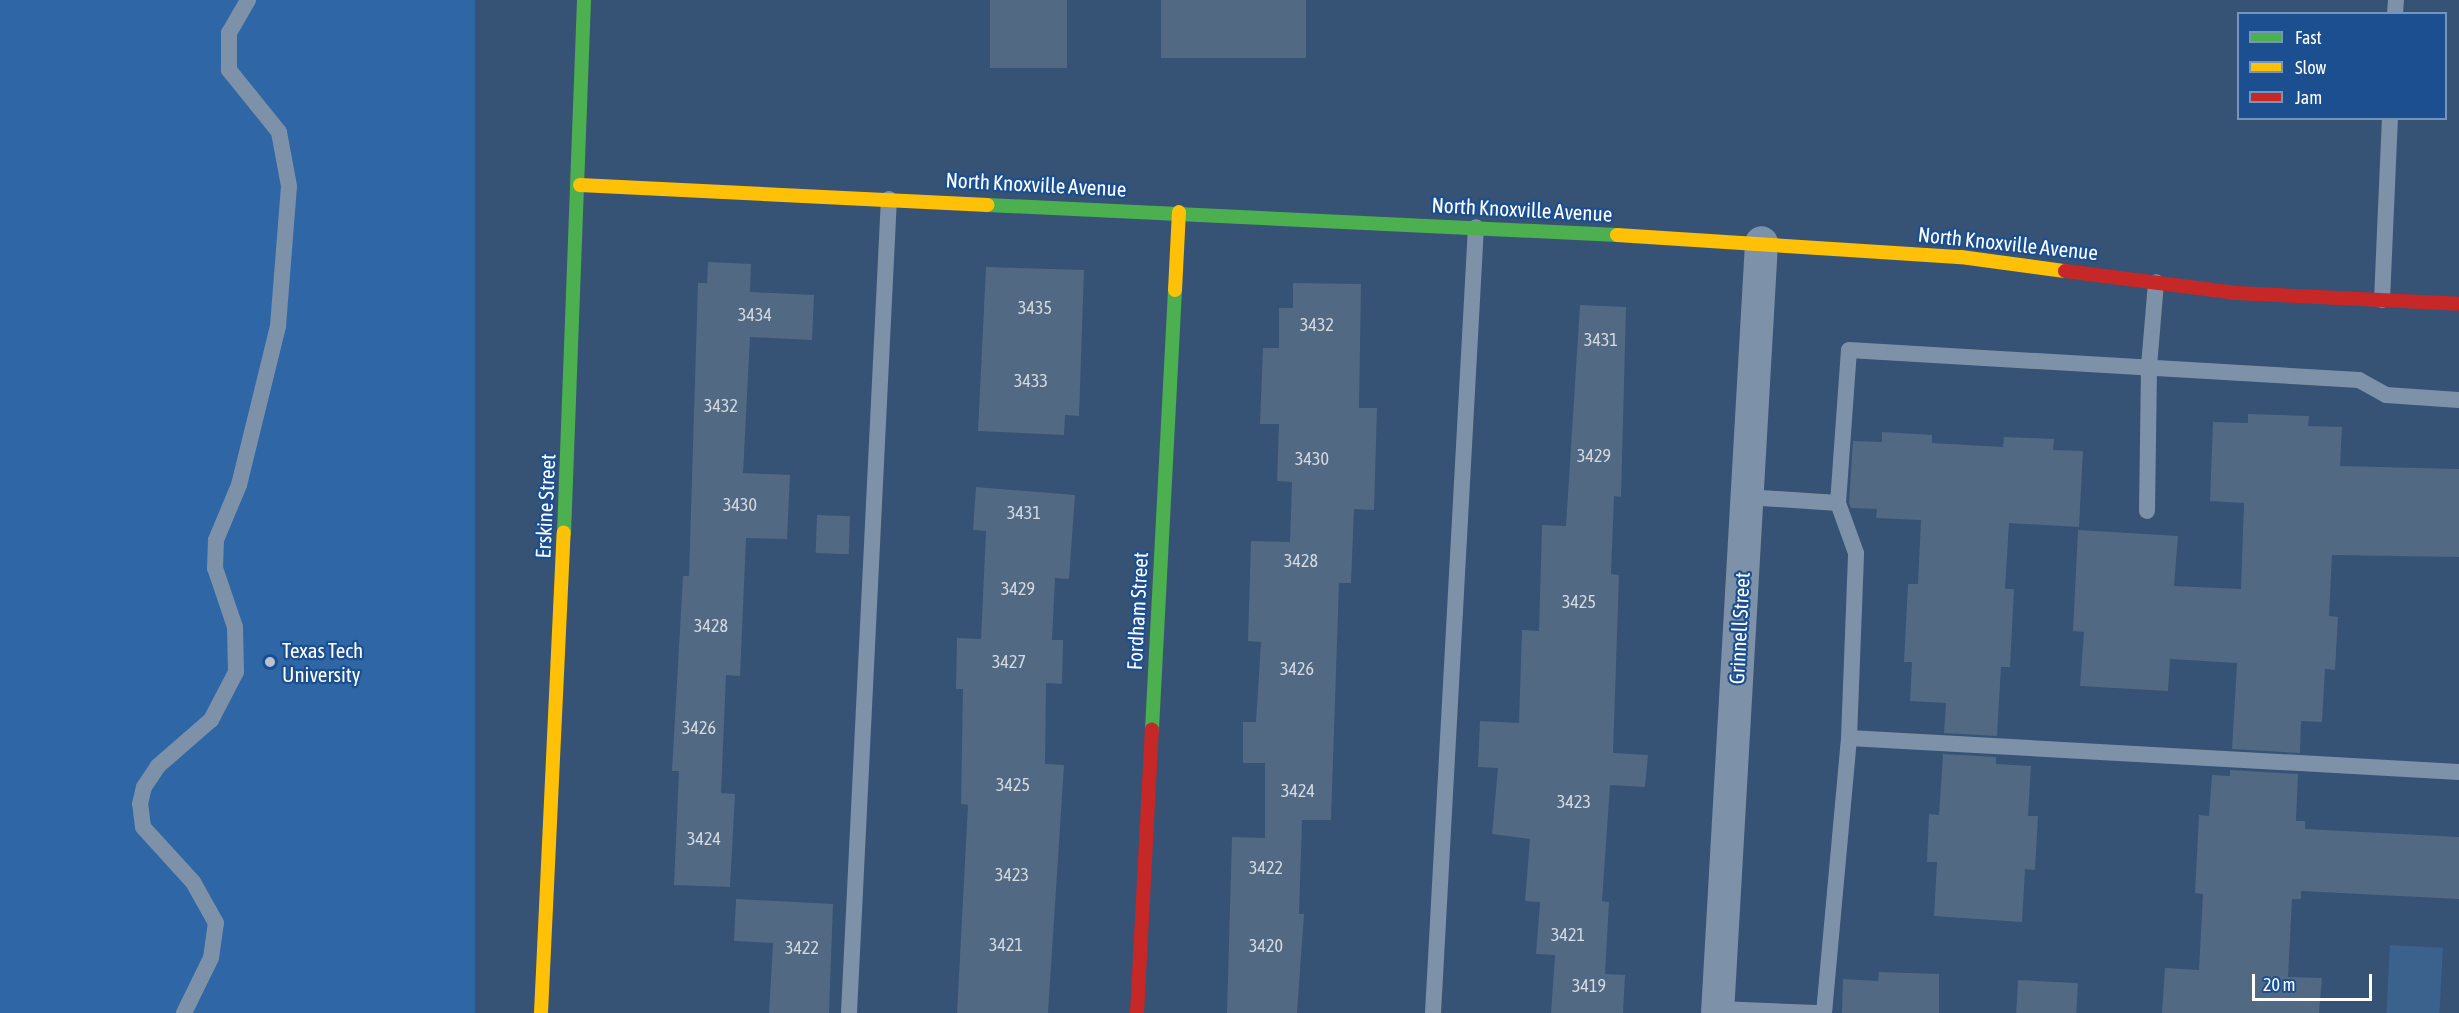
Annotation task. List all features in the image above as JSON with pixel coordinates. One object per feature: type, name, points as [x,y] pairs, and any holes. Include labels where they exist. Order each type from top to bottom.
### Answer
[{"type":"street","name":"Erskine Street","points":[[541,1013],[580,185],[584,0]]},
{"type":"street","name":"North Knoxville Avenue","points":[[580,185],[1179,212],[1761,242],[1961,257],[2237,292],[2459,304]]},
{"type":"street","name":"Fordham Street","points":[[1137,1013],[1179,212]]},
{"type":"street","name":"Grinnell Street","points":[[1717,1011],[1761,242]]},
{"type":"lane","points":[[184,1013],[207,969],[216,923],[199,889],[143,827],[140,804],[144,787],[158,766],[211,720],[236,672],[235,627],[214,568],[216,540],[239,485],[278,326],[289,186],[279,132],[229,70],[229,33],[248,0]]},
{"type":"lane","points":[[2382,300],[2390,120]]},
{"type":"lane","points":[[849,1013],[889,199]]},
{"type":"lane","points":[[1432,1013],[1476,227]]},
{"type":"lane","points":[[2147,511],[2149,366],[2156,282]]},
{"type":"lane","points":[[1824,1013],[1849,738],[1856,553],[1838,503],[1849,350],[2359,380],[2386,395],[2459,400]]},
{"type":"lane","points":[[1746,497],[1838,503]]},
{"type":"lane","points":[[1849,738],[2459,772]]},
{"type":"lane","points":[[1717,1011],[1816,1013]]},
{"type":"shaded area","points":[[0,0],[475,0],[475,1013],[0,1013]]},
{"type":"shaded area","points":[[2390,945],[2443,948],[2440,1013],[2386,1013]]},
{"type":"building","points":[[990,0],[1067,0],[1067,68],[990,68]]},
{"type":"building","points":[[1161,0],[1306,0],[1306,58],[1161,58]]},
{"type":"building","points":[[708,262],[751,264],[750,292],[814,295],[812,340],[750,337],[743,473],[790,475],[787,539],[746,538],[740,676],[726,675],[721,793],[735,794],[730,887],[674,885],[679,771],[672,771],[683,576],[689,576],[698,283],[707,283]]},
{"type":"building","points":[[986,267],[1084,270],[1079,416],[1065,415],[1064,435],[978,431]]},
{"type":"building","points":[[1293,283],[1361,284],[1359,408],[1377,408],[1374,510],[1354,509],[1351,583],[1339,583],[1331,820],[1302,820],[1299,914],[1304,914],[1297,1013],[1227,1013],[1232,837],[1265,838],[1265,763],[1243,763],[1243,722],[1256,722],[1261,642],[1248,641],[1251,541],[1290,542],[1292,482],[1277,481],[1279,424],[1260,424],[1263,348],[1279,348],[1279,308],[1293,308]]},
{"type":"building","points":[[1580,305],[1626,307],[1621,497],[1614,496],[1611,574],[1619,575],[1613,753],[1648,755],[1645,787],[1610,785],[1602,901],[1609,902],[1605,974],[1625,975],[1623,1013],[1551,1013],[1555,955],[1536,954],[1540,902],[1525,901],[1530,839],[1492,834],[1498,768],[1478,767],[1480,721],[1519,723],[1522,630],[1539,631],[1542,525],[1566,526]]},
{"type":"building","points":[[2248,414],[2309,416],[2308,426],[2342,427],[2340,466],[2459,469],[2459,557],[2332,555],[2329,616],[2338,617],[2335,670],[2325,669],[2322,722],[2301,721],[2300,753],[2232,749],[2237,663],[2170,659],[2168,691],[2080,686],[2084,632],[2073,631],[2078,530],[2178,536],[2174,586],[2241,589],[2244,503],[2210,501],[2213,422],[2248,423]]},
{"type":"building","points":[[1882,432],[1932,435],[1932,443],[2003,447],[2004,437],[2054,439],[2053,450],[2083,451],[2079,527],[2009,523],[2005,589],[2014,589],[2010,667],[2001,667],[1997,736],[1944,733],[1946,703],[1910,701],[1912,662],[1904,662],[1908,584],[1918,584],[1921,520],[1876,518],[1877,509],[1851,508],[1849,503],[1853,441],[1882,442]]},
{"type":"building","points":[[976,487],[1075,495],[1069,579],[1055,578],[1052,640],[1063,640],[1062,684],[1046,683],[1045,764],[1064,765],[1048,1013],[957,1013],[968,805],[961,804],[963,689],[956,689],[957,638],[981,639],[986,531],[973,530]]},
{"type":"building","points":[[817,515],[850,516],[849,554],[816,553]]},
{"type":"building","points":[[1943,754],[1996,757],[1996,764],[2031,766],[2028,816],[2038,816],[2035,870],[2025,869],[2022,922],[1934,916],[1937,862],[1927,862],[1929,814],[1939,815]]},
{"type":"building","points":[[2230,770],[2298,774],[2296,821],[2305,821],[2305,829],[2459,837],[2459,899],[2301,891],[2301,899],[2292,899],[2288,977],[2322,978],[2319,1013],[2162,1013],[2165,968],[2199,970],[2203,894],[2195,893],[2199,815],[2209,816],[2212,775],[2230,776]]},
{"type":"building","points":[[736,899],[833,904],[829,1013],[769,1013],[773,943],[734,941]]},
{"type":"building","points":[[1879,972],[1939,974],[1939,1013],[1842,1013],[1843,979],[1878,981]]},
{"type":"building","points":[[2018,980],[2078,983],[2076,1013],[2016,1013]]},
{"type":"traffic: fast","points":[[564,533],[584,0]]},
{"type":"traffic: fast","points":[[988,205],[1617,235]]},
{"type":"traffic: fast","points":[[1152,729],[1175,290]]},
{"type":"traffic: slow","points":[[580,185],[988,205]]},
{"type":"traffic: slow","points":[[1175,290],[1179,212]]},
{"type":"traffic: slow","points":[[1617,235],[1961,257],[2065,271]]},
{"type":"traffic: slow","points":[[541,1013],[564,533]]},
{"type":"traffic: jam","points":[[2065,271],[2237,293],[2459,304]]},
{"type":"traffic: jam","points":[[1137,1013],[1152,729]]},
{"type":"place","name":"Texas Tech University","points":[[270,662]]}]
